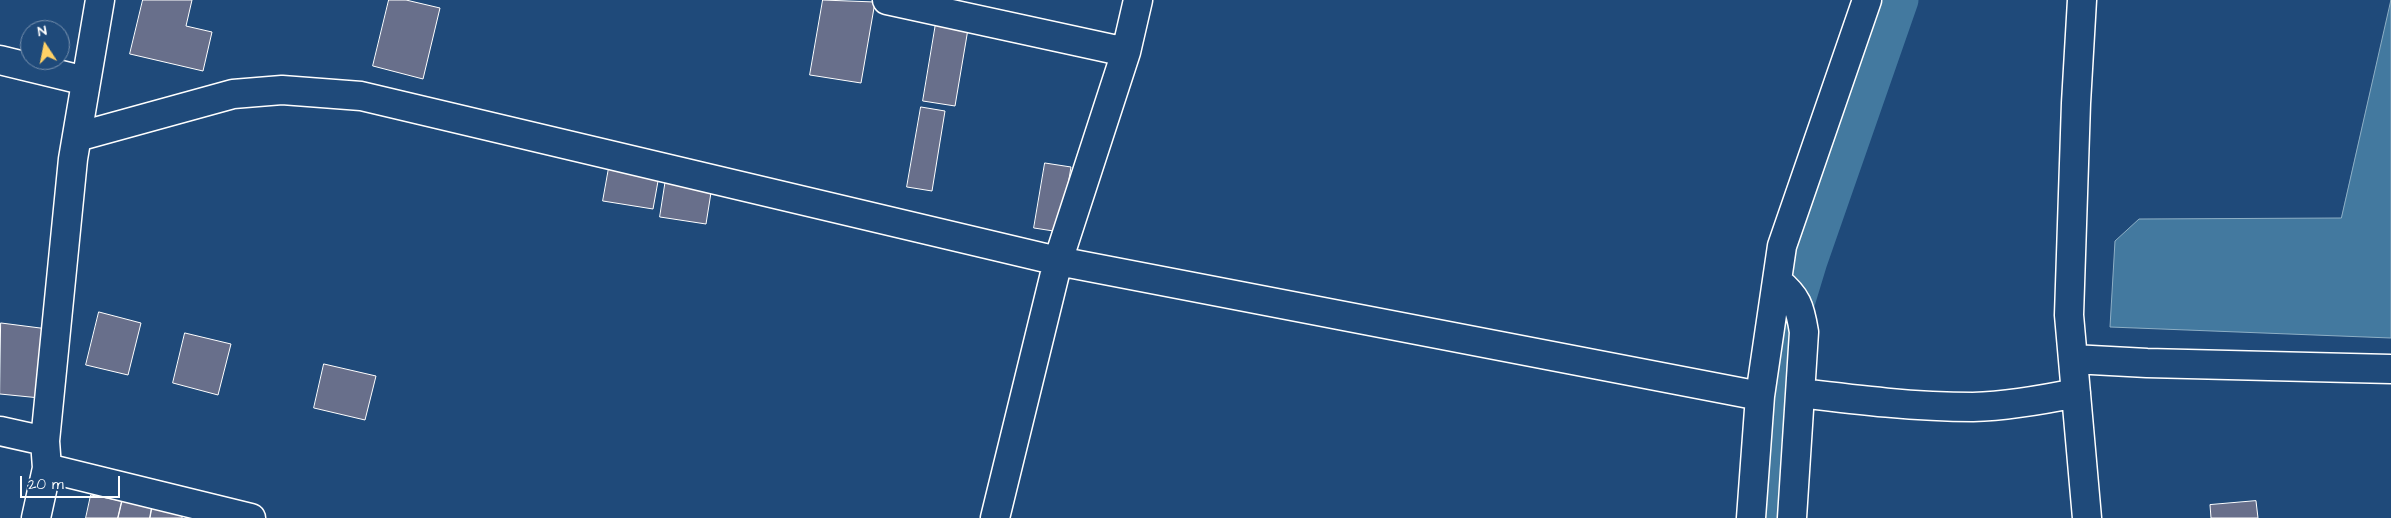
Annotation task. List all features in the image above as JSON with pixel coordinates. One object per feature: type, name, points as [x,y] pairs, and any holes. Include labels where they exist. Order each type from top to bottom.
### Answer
[{"type":"street","points":[[36,518],[48,468],[45,441],[77,138],[100,0]]},
{"type":"street","points":[[887,0],[1126,52]]},
{"type":"street","points":[[995,518],[1058,261],[1126,52],[1138,0]]},
{"type":"street","points":[[1792,518],[1804,332],[1789,293],[1782,246],[1867,0]]},
{"type":"street","points":[[2082,0],[2076,103],[2069,315],[2087,518]]},
{"type":"street","points":[[0,60],[86,81]]},
{"type":"street","points":[[77,138],[233,94],[282,90],[361,96],[1058,261],[1760,396]]},
{"type":"street","points":[[1751,518],[1760,396],[1789,293]]},
{"type":"street","points":[[2073,359],[2147,363],[2391,369]]},
{"type":"street","points":[[1801,393],[1890,404],[1974,407],[2033,402],[2076,393]]},
{"type":"street","points":[[0,431],[45,441]]},
{"type":"street","points":[[48,468],[251,518]]},
{"type":"water","points":[[2391,0],[2391,338],[2110,327],[2115,241],[2139,219],[2341,218]]},
{"type":"building","points":[[143,0],[192,0],[186,26],[212,32],[203,71],[130,54]]},
{"type":"building","points":[[389,0],[406,0],[440,8],[423,79],[373,66]]},
{"type":"building","points":[[823,0],[875,2],[861,83],[810,75]]},
{"type":"building","points":[[936,23],[968,29],[955,106],[923,101]]},
{"type":"building","points":[[921,107],[945,111],[932,191],[907,187]]},
{"type":"building","points":[[610,162],[660,170],[653,209],[603,201]]},
{"type":"building","points":[[1045,163],[1071,167],[1060,232],[1034,228]]},
{"type":"building","points":[[667,172],[713,180],[706,224],[660,217]]},
{"type":"building","points":[[99,312],[141,323],[128,375],[86,365]]},
{"type":"building","points":[[1,323],[48,329],[40,398],[0,394]]},
{"type":"building","points":[[185,333],[231,344],[218,395],[173,383]]},
{"type":"building","points":[[324,364],[376,376],[365,420],[314,408]]},
{"type":"building","points":[[91,495],[122,501],[118,518],[86,518]]},
{"type":"building","points":[[122,501],[152,507],[150,518],[118,518]]},
{"type":"building","points":[[2256,501],[2258,518],[2211,518],[2210,505]]},
{"type":"building","points":[[152,507],[183,513],[182,518],[150,518]]},
{"type":"waterway","points":[[1772,518],[1786,340],[1810,261],[1901,0]]}]
